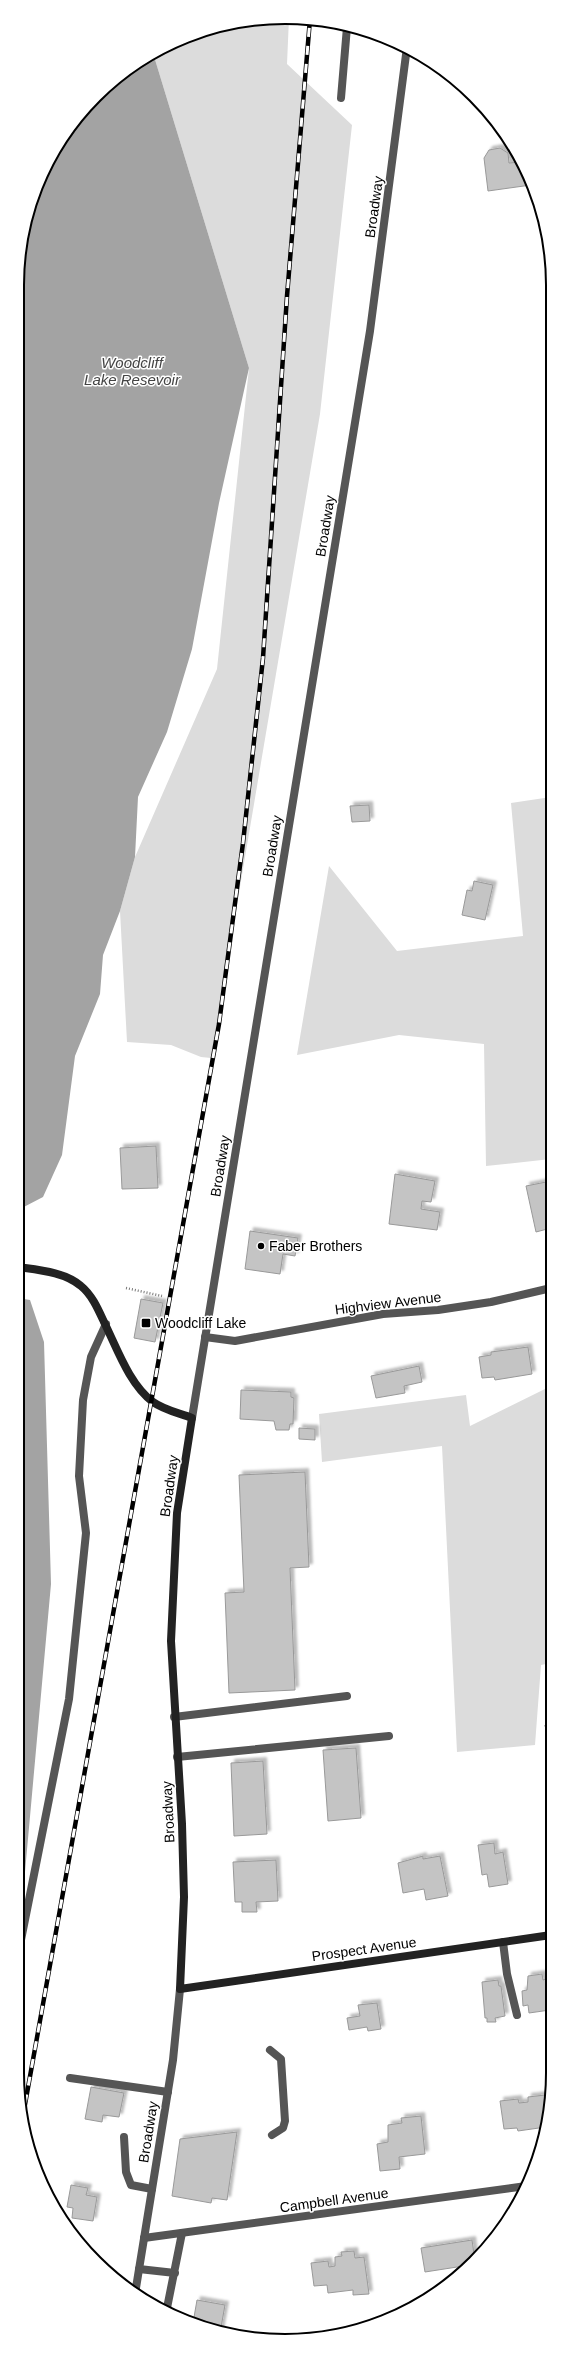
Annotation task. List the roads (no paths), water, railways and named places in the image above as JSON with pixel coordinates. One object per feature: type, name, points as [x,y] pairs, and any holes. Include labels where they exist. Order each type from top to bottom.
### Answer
[{"type":"main road","points":[[24,1268],[55,1273],[76,1283],[90,1296],[106,1324],[128,1370],[140,1388],[153,1402],[170,1411],[192,1418]]},
{"type":"main road","name":"Broadway","points":[[180,1989],[184,1897],[182,1824],[174,1717],[171,1641],[177,1513],[192,1418]]},
{"type":"main road","name":"Prospect Avenue","points":[[180,1989],[546,1936]]},
{"type":"street","points":[[341,98],[347,32]]},
{"type":"street","name":"Broadway","points":[[192,1418],[370,331],[406,54]]},
{"type":"street","name":"Highview Avenue","points":[[205,1337],[235,1341],[383,1314],[438,1310],[490,1302],[546,1289]]},
{"type":"street","points":[[24,1925],[69,1699],[86,1533],[79,1476],[83,1400],[91,1357],[106,1324]]},
{"type":"street","points":[[174,1717],[347,1696]]},
{"type":"street","points":[[177,1757],[389,1736]]},
{"type":"street","points":[[503,1942],[507,1974],[517,2015]]},
{"type":"street","name":"Broadway","points":[[136,2287],[168,2092],[180,1989]]},
{"type":"street","points":[[270,2050],[282,2059],[285,2121],[283,2128],[272,2135]]},
{"type":"street","points":[[70,2078],[168,2092]]},
{"type":"street","points":[[124,2136],[126,2172],[131,2185],[152,2189]]},
{"type":"street","name":"Campbell Avenue","points":[[144,2238],[520,2187]]},
{"type":"street","points":[[168,2306],[182,2233]]},
{"type":"street","points":[[139,2269],[175,2273]]},
{"type":"water","name":"Woodcliff Lake Resevoir","points":[[155,59],[249,368],[219,503],[192,649],[167,732],[138,797],[135,857],[120,911],[103,955],[100,994],[75,1056],[62,1155],[43,1197],[24,1207],[24,285],[26,251],[33,217],[44,185],[59,154],[68,140],[100,100],[126,78]]},
{"type":"water","points":[[24,1299],[30,1300],[44,1342],[51,1584],[24,1883]]},
{"type":"railway","points":[[26,2101],[219,1024],[243,843],[263,658],[287,296],[309,25]]},
{"type":"place","name":"Faber Brothers","points":[[261,1246]]},
{"type":"place","name":"Woodcliff Lake","points":[[146,1323]]}]
